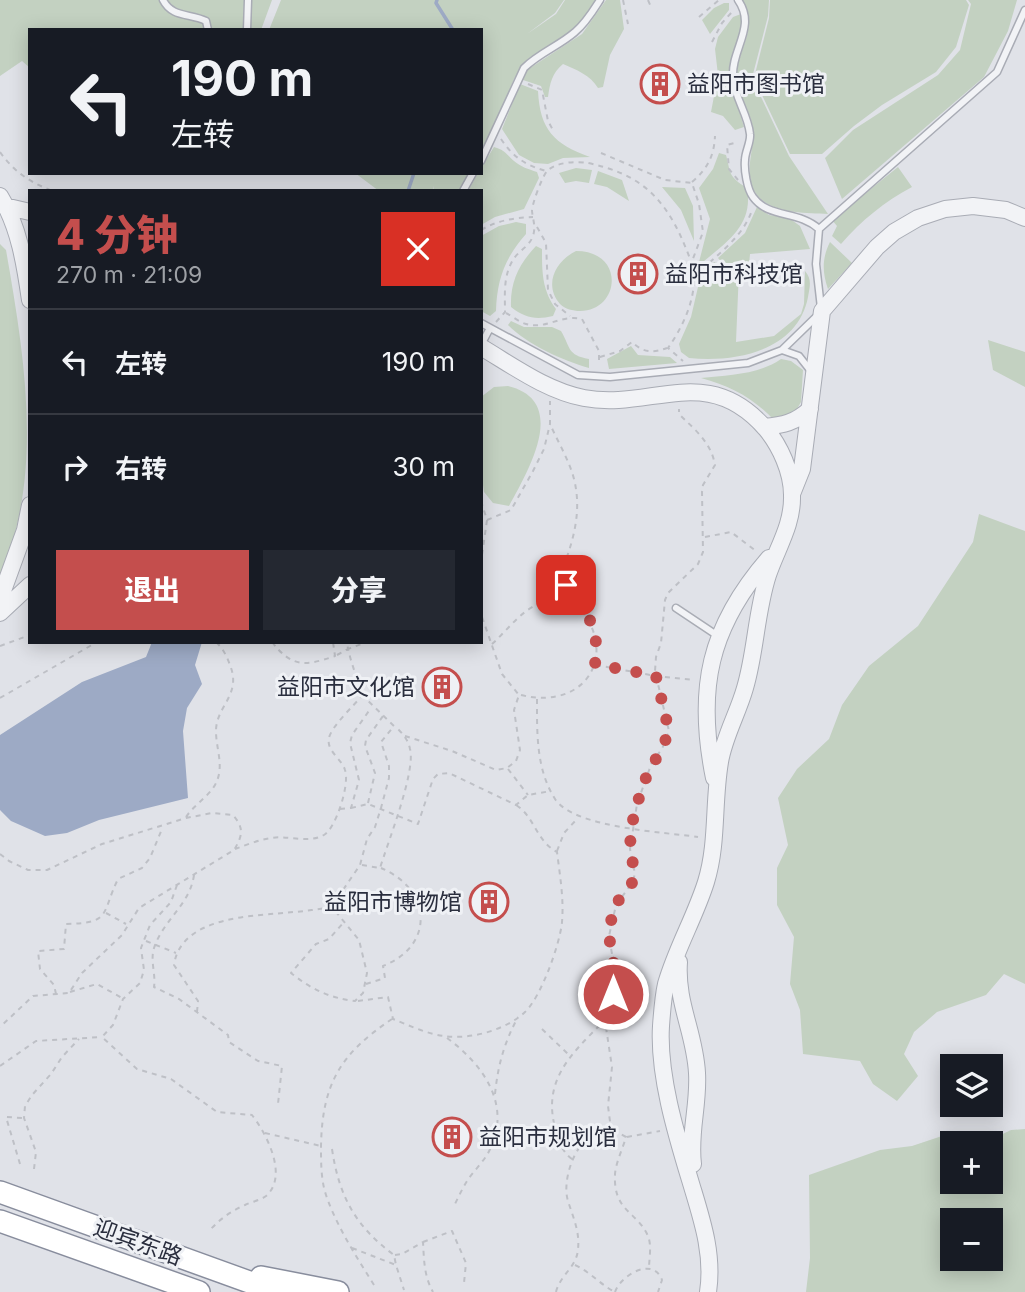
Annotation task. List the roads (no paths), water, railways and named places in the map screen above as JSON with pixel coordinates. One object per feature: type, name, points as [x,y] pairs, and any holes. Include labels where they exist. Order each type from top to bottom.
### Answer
[{"type":"highway","name":"迎宾东路","points":[[0,1192],[277,1292]]},
{"type":"highway","name":"迎宾东路","points":[[0,1221],[199,1292]]},
{"type":"highway","points":[[197,1264],[338,1292]]},
{"type":"highway","points":[[126,1266],[172,1292]]},
{"type":"street","points":[[2,202],[28,211]]},
{"type":"street","points":[[2,202],[25,261],[28,284]]},
{"type":"street","points":[[708,1292],[710,1276],[707,1237],[683,1156],[662,1059],[661,1029],[665,986],[706,881],[715,841],[720,762],[754,656],[767,577],[790,519],[792,494],[802,469],[822,311],[877,247],[894,232],[918,218],[945,209],[973,206],[1006,211],[1025,218]]},
{"type":"street","points":[[483,347],[557,390],[583,398],[606,400],[686,391],[709,393],[733,403],[754,416],[779,449],[792,494]]},
{"type":"street","points":[[764,427],[788,425],[810,409]]},
{"type":"street","points":[[0,599],[28,515]]},
{"type":"street","points":[[718,793],[709,754],[706,699],[709,672],[719,636],[738,601],[779,549]]},
{"type":"street","points":[[0,613],[28,587]]},
{"type":"street","points":[[681,942],[678,992],[694,1043],[697,1075],[691,1131],[698,1207]]},
{"type":"lane","points":[[163,0],[177,15],[196,16],[206,21],[208,28]]},
{"type":"lane","points":[[247,28],[248,0]]},
{"type":"lane","points":[[483,157],[524,68],[533,59],[576,31],[586,22],[600,0]]},
{"type":"lane","points":[[739,1],[746,19],[732,75],[750,135],[744,161],[752,195],[762,206],[774,212],[808,220],[818,229]]},
{"type":"lane","points":[[483,324],[578,375],[598,376],[748,363],[782,349],[822,311],[816,264],[818,229],[997,72],[1025,10]]},
{"type":"lane","points":[[483,342],[490,328]]},
{"type":"lane","points":[[782,349],[799,356],[813,374]]},
{"type":"lane","points":[[676,608],[719,636]]},
{"type":"water","points":[[151,644],[201,644],[195,665],[202,684],[187,708],[183,731],[188,798],[99,820],[67,833],[45,836],[11,821],[0,810],[0,735],[82,682],[146,657]]},
{"type":"waterway","points":[[437,0],[436,3],[452,28]]},
{"type":"waterway","points":[[409,189],[413,175]]},
{"type":"place","name":"益阳市图书馆","points":[[660,84]]},
{"type":"place","name":"益阳市科技馆","points":[[638,274]]},
{"type":"place","name":"益阳市文化馆","points":[[442,687]]},
{"type":"place","name":"益阳市博物馆","points":[[489,902]]},
{"type":"place","name":"益阳市规划馆","points":[[452,1137]]}]
